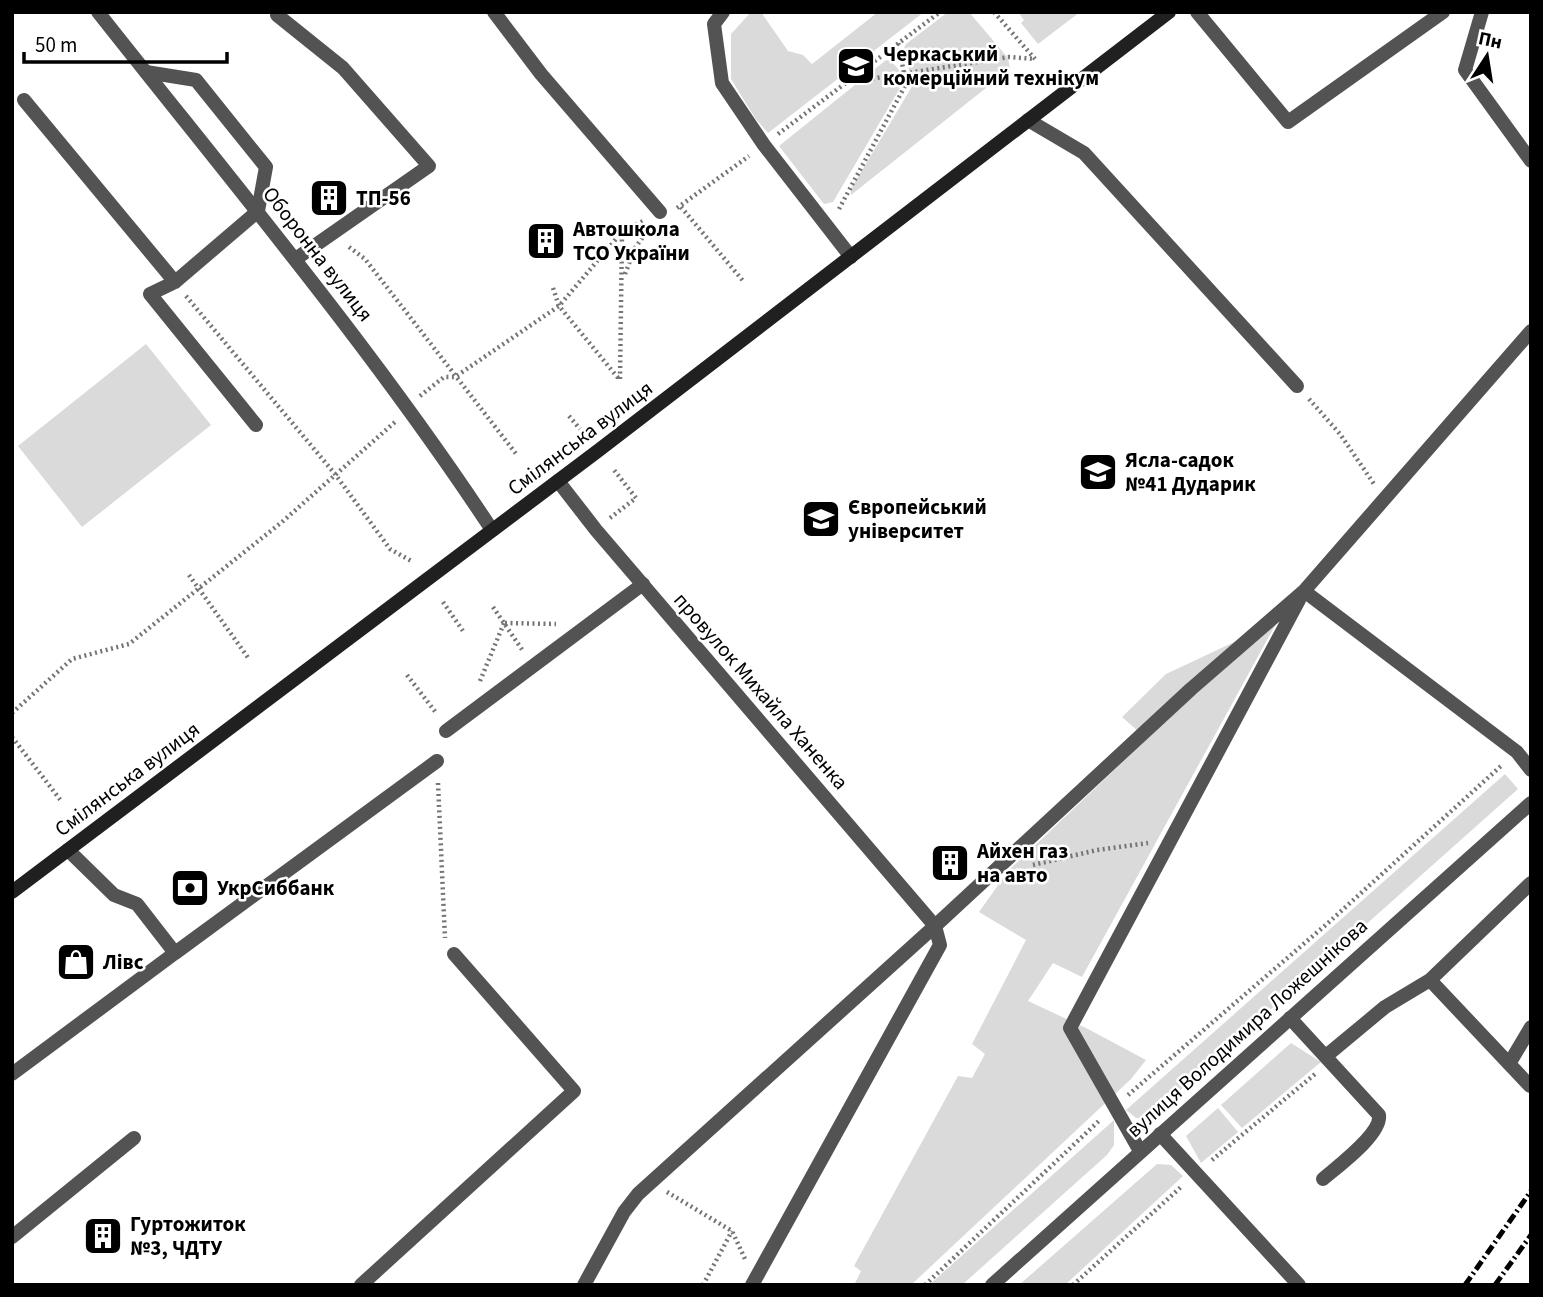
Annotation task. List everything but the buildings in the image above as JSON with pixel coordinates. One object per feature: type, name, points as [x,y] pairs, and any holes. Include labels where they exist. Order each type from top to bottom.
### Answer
[{"type":"main road","name":"Смілянська вулиця","points":[[12,892],[558,481],[1169,12]]},
{"type":"street","name":"Оборонна вулиця","points":[[98,12],[296,258],[409,410],[492,530]]},
{"type":"street","points":[[723,12],[714,24],[722,83],[764,145],[851,257]]},
{"type":"street","points":[[1197,12],[1288,122],[1443,12]]},
{"type":"street","points":[[1482,12],[1465,70],[1531,161]]},
{"type":"street","points":[[494,13],[541,74],[660,212]]},
{"type":"street","points":[[277,15],[344,68],[429,166],[296,258]]},
{"type":"street","points":[[146,72],[196,80],[266,167],[258,211],[175,282],[150,294],[256,425]]},
{"type":"street","points":[[24,100],[175,282]]},
{"type":"street","points":[[1028,120],[1084,153],[1297,386]]},
{"type":"street","points":[[584,1285],[624,1212],[654,1177],[935,926],[1191,689],[1304,591],[1531,331]]},
{"type":"street","name":"провулок Михайла Ханенка","points":[[558,481],[596,530],[935,926]]},
{"type":"street","points":[[447,730],[643,584]]},
{"type":"street","points":[[1304,591],[1517,752],[1531,770]]},
{"type":"street","points":[[1140,1152],[1070,1028],[1166,843],[1304,591]]},
{"type":"street","points":[[12,1074],[437,761]]},
{"type":"street","name":"вулиця Володимира Ложешнікова","points":[[992,1285],[1531,803]]},
{"type":"street","points":[[68,850],[114,895],[137,904],[175,953]]},
{"type":"street","points":[[1326,1056],[1385,1007],[1430,980],[1531,883]]},
{"type":"street","points":[[753,1282],[940,945],[935,926]]},
{"type":"street","points":[[361,1285],[574,1091],[454,954]]},
{"type":"street","points":[[1430,980],[1530,1086]]},
{"type":"street","points":[[1290,1017],[1375,1109],[1380,1121],[1374,1132],[1323,1179]]},
{"type":"street","points":[[1509,1063],[1531,1027]]},
{"type":"street","points":[[1160,1134],[1299,1285]]},
{"type":"street","points":[[12,1237],[134,1138]]},
{"type":"path","points":[[12,713],[72,659],[129,644],[200,590],[409,410],[422,393],[444,377],[455,377],[559,306],[622,232],[660,212],[681,207],[940,12]]},
{"type":"path","points":[[844,83],[1009,57],[1035,59],[994,12]]},
{"type":"path","points":[[837,213],[906,83],[898,42]]},
{"type":"path","points":[[681,207],[744,282]]},
{"type":"path","points":[[623,278],[635,248],[660,212]]},
{"type":"path","points":[[553,288],[559,306],[620,379],[622,232]]},
{"type":"path","points":[[326,237],[342,241],[365,259],[517,455]]},
{"type":"path","points":[[175,282],[335,474],[390,549],[413,562]]},
{"type":"path","points":[[1297,386],[1340,434],[1384,499]]},
{"type":"path","points":[[569,416],[580,429]]},
{"type":"path","points":[[596,530],[636,498],[614,470]]},
{"type":"path","points":[[189,575],[249,659]]},
{"type":"path","points":[[443,602],[463,631]]},
{"type":"path","points":[[493,607],[504,623]]},
{"type":"path","points":[[504,623],[591,624]]},
{"type":"path","points":[[464,717],[504,623]]},
{"type":"path","points":[[407,675],[447,730]]},
{"type":"path","points":[[12,737],[62,802]]},
{"type":"path","points":[[925,1285],[1114,1107],[1328,923],[1517,752]]},
{"type":"path","points":[[437,761],[444,895],[442,929],[454,954]]},
{"type":"path","points":[[1027,866],[1097,850],[1166,843]]},
{"type":"path","points":[[654,1177],[665,1191],[732,1231],[753,1282]]},
{"type":"path","points":[[703,1285],[732,1231]]},
{"type":"shaded area","points":[[751,12],[761,12],[788,51],[803,55],[812,64],[878,12],[924,12],[768,133],[755,118],[731,79],[731,34]]},
{"type":"shaded area","points":[[948,12],[969,12],[1008,58],[1010,69],[851,195],[851,189],[914,83],[902,52],[906,44]]},
{"type":"shaded area","points":[[1018,12],[1080,12],[1038,44],[1021,23],[1024,20]]},
{"type":"shaded area","points":[[886,60],[891,61],[899,70],[900,88],[833,202],[824,204],[779,146]]},
{"type":"shaded area","points":[[146,344],[211,425],[82,527],[18,446]]},
{"type":"shaded area","points":[[1277,622],[1082,977],[1053,963],[1028,1001],[1146,1060],[1131,1079],[911,1285],[854,1285],[861,1271],[854,1266],[958,1076],[972,1078],[985,1054],[972,1044],[1026,940],[979,912],[1008,871],[1147,739],[1122,717],[1166,674]]},
{"type":"shaded area","points":[[1505,774],[1518,789],[1149,1118],[1136,1118],[1126,1110]]},
{"type":"shaded area","points":[[1291,1043],[1321,1062],[1242,1128],[1221,1105]]},
{"type":"shaded area","points":[[1218,1108],[1238,1132],[1201,1163],[1186,1136]]},
{"type":"shaded area","points":[[1114,1120],[1114,1145],[1107,1155],[962,1285],[929,1285]]},
{"type":"shaded area","points":[[1157,1164],[1171,1165],[1183,1176],[1065,1285],[1019,1285]]},
{"type":"railway","points":[[1465,1285],[1531,1191]]},
{"type":"railway","points":[[1495,1285],[1531,1235]]},
{"type":"place","name":"Черкаський комерційний технікум","points":[[856,66]]},
{"type":"place","name":"ТП-56","points":[[329,198]]},
{"type":"place","name":"Автошкола ТСО України","points":[[546,241]]},
{"type":"place","name":"Ясла-садок №41 Дударик","points":[[1098,472]]},
{"type":"place","name":"Європейський університет","points":[[821,519]]},
{"type":"place","name":"Айхен газ на авто","points":[[950,863]]},
{"type":"place","name":"УкрСиббанк","points":[[190,888]]},
{"type":"place","name":"Лівс","points":[[76,962]]},
{"type":"place","name":"Гуртожиток №3, ЧДТУ","points":[[103,1236]]}]
